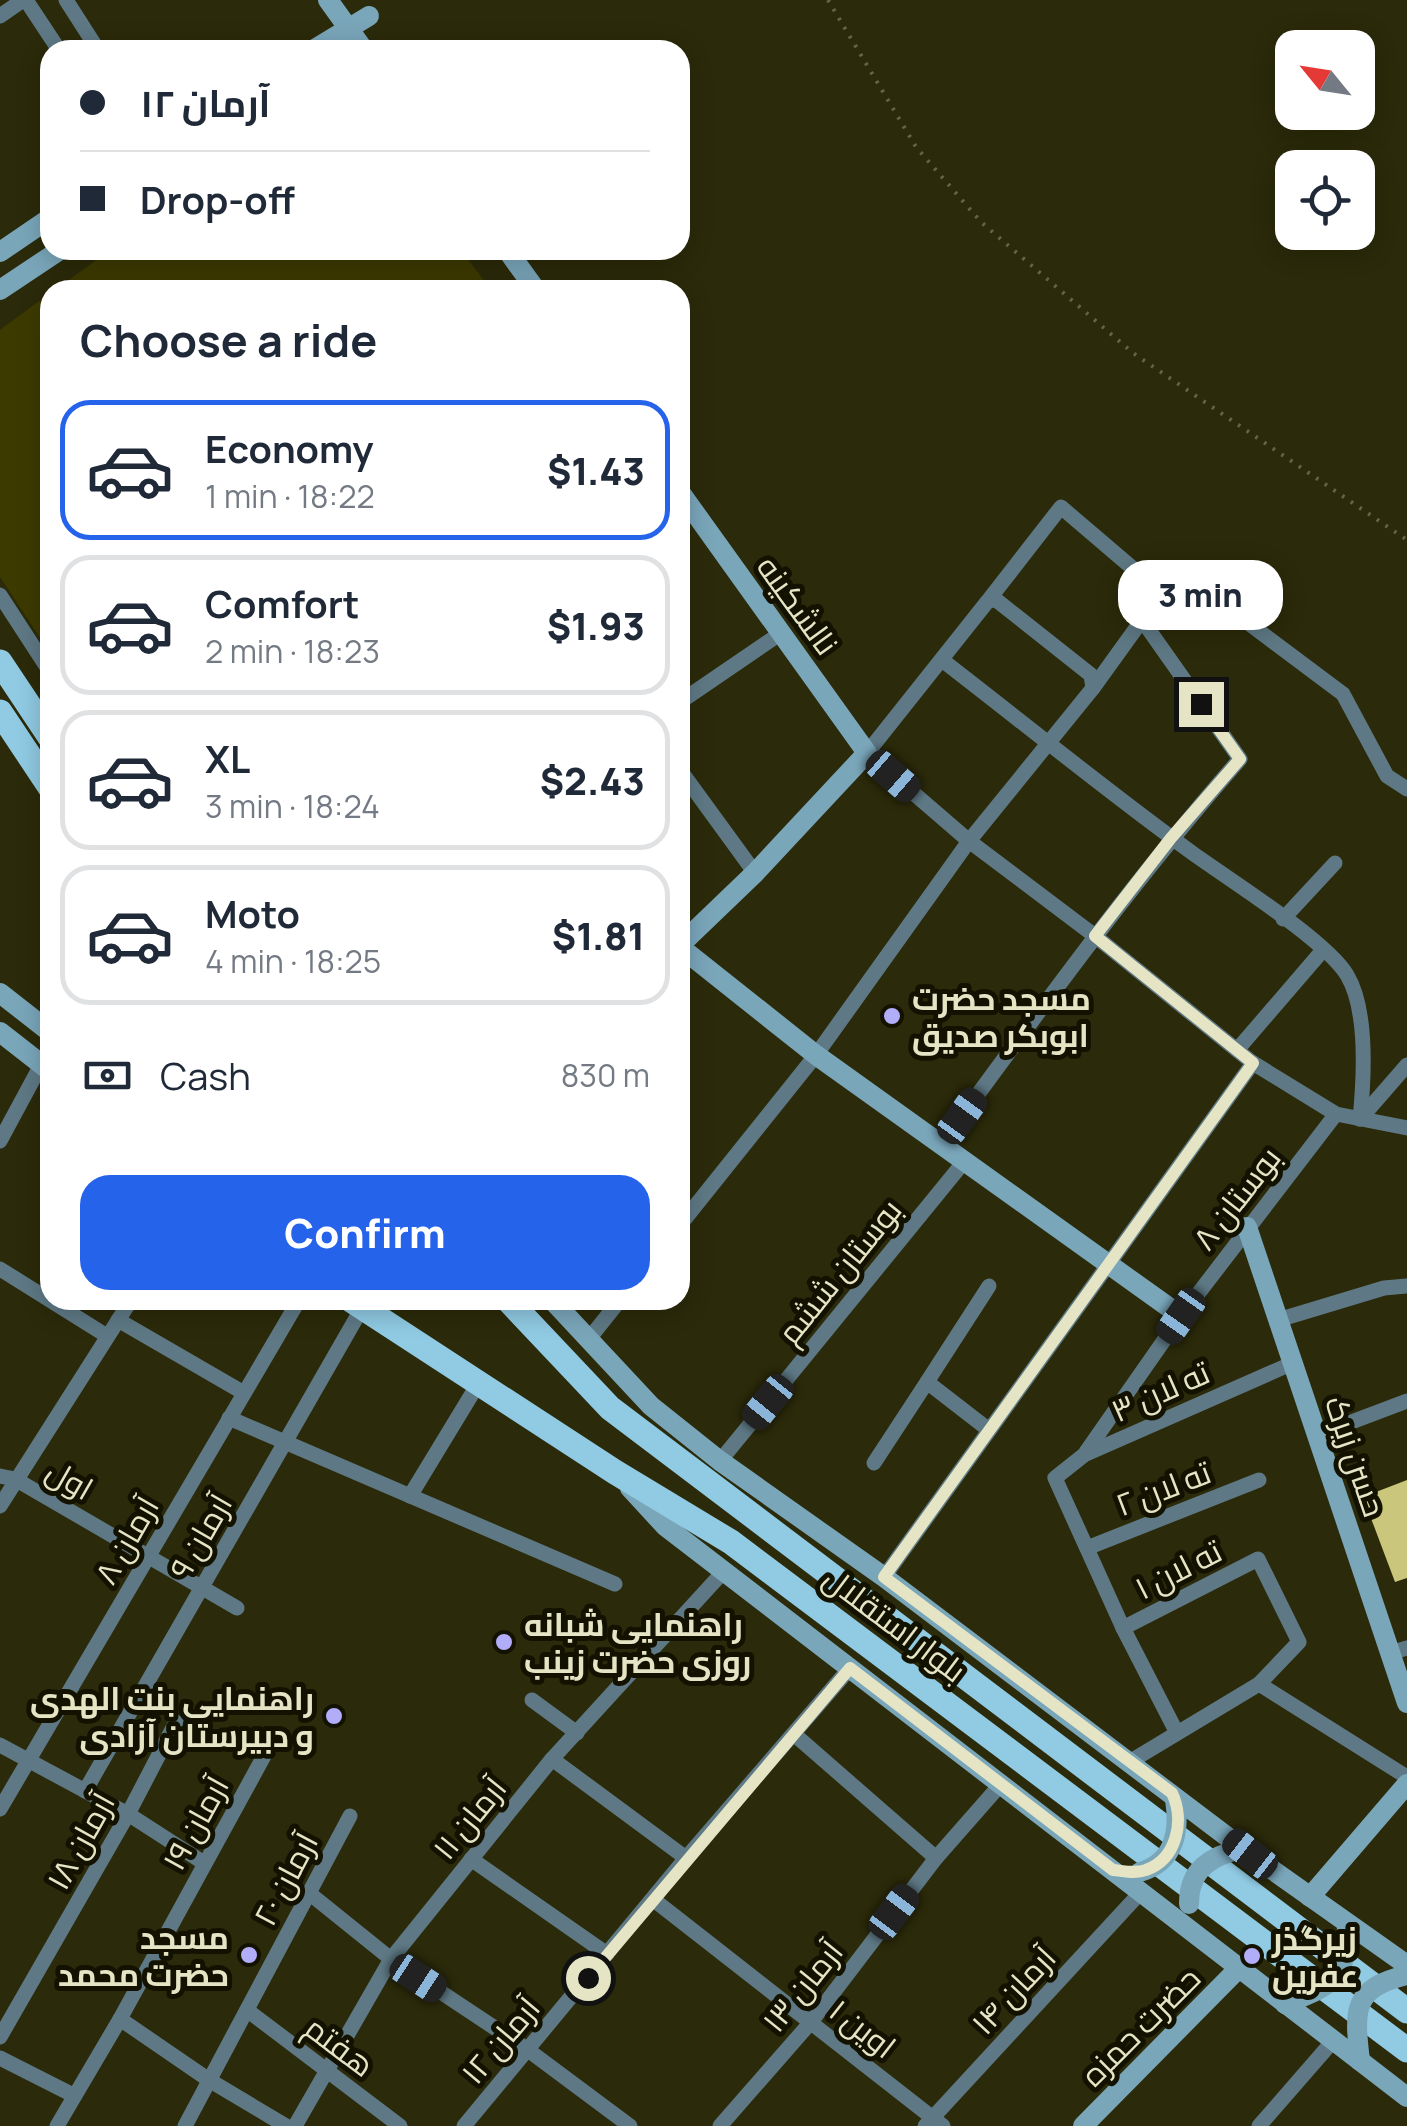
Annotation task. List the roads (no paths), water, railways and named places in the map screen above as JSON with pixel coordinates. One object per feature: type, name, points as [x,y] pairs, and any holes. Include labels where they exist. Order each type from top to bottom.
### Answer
[{"type":"main road","points":[[328,0],[356,40]]},
{"type":"main road","points":[[329,40],[348,28],[363,8]]},
{"type":"main road","points":[[362,40],[363,8]]},
{"type":"main road","points":[[0,252],[40,225]]},
{"type":"main road","points":[[0,290],[45,260]]},
{"type":"main road","name":"نالشکینه","points":[[690,512],[867,754]]},
{"type":"main road","points":[[0,662],[40,722]]},
{"type":"main road","points":[[0,712],[40,772]]},
{"type":"main road","points":[[690,936],[867,754]]},
{"type":"main road","points":[[690,954],[816,1055],[1181,1316]]},
{"type":"main road","points":[[0,993],[40,1024]]},
{"type":"main road","points":[[0,1032],[40,1064]]},
{"type":"main road","name":"حسن زیرک","points":[[1247,1227],[1317,1435],[1399,1651],[1407,1703]]},
{"type":"main road","name":"بلوار استقلال","points":[[366,1310],[745,1553],[1407,2050]]},
{"type":"main road","name":"بلوار استقلال","points":[[517,1310],[610,1408],[1400,2006]]},
{"type":"main road","points":[[561,1310],[651,1406],[720,1461],[1131,1761],[1240,1853],[1407,1966]]},
{"type":"main road","points":[[615,1472],[665,1526],[1113,1870],[1140,1882],[1191,1930],[1407,2097]]},
{"type":"main road","points":[[1310,1897],[1407,1780]]},
{"type":"main road","points":[[1140,1882],[1174,1845],[1178,1820],[1174,1796]]},
{"type":"main road","points":[[1191,1930],[1193,1878],[1202,1865],[1240,1853]]},
{"type":"main road","points":[[1285,2004],[1316,1992],[1342,1969],[1347,1955],[1347,1925]]},
{"type":"main road","name":"حضرت حمزه","points":[[1083,2126],[1239,1968]]},
{"type":"main road","points":[[1360,2061],[1355,2020],[1360,2003],[1380,1982],[1407,1975]]},
{"type":"street","points":[[0,16],[25,0],[52,40]]},
{"type":"street","points":[[66,0],[92,40]]},
{"type":"street","points":[[1407,789],[1387,776],[1342,694],[1231,610],[1157,589],[1060,507],[867,754],[969,842],[1095,936],[1253,1063],[1336,1114],[1407,1128]]},
{"type":"street","points":[[690,1213],[816,1055],[969,842],[1093,688],[1142,620],[1157,589]]},
{"type":"street","points":[[0,594],[40,656]]},
{"type":"street","points":[[987,602],[995,599],[1091,674],[1093,688]]},
{"type":"street","points":[[940,1146],[1095,936],[1171,838],[1240,759],[1142,620]]},
{"type":"street","points":[[690,695],[781,633]]},
{"type":"street","points":[[942,660],[1323,950],[1347,974],[1356,996],[1362,1058],[1360,1119]]},
{"type":"street","points":[[690,784],[755,873]]},
{"type":"street","points":[[1283,919],[1335,863]]},
{"type":"street","points":[[1237,1050],[1323,950]]},
{"type":"street","points":[[884,1577],[1253,1063]]},
{"type":"street","points":[[1360,1119],[1407,1065]]},
{"type":"street","points":[[0,1140],[40,1076]]},
{"type":"street","name":"بوستان ۸","points":[[1084,1455],[1181,1316],[1336,1114]]},
{"type":"street","name":"بوستان ششم","points":[[720,1461],[963,1162]]},
{"type":"street","points":[[0,1268],[40,1293]]},
{"type":"street","points":[[874,1463],[989,1286]]},
{"type":"street","points":[[1278,1320],[1384,1288],[1407,1286]]},
{"type":"street","points":[[66,1310],[107,1336]]},
{"type":"street","points":[[0,1506],[8,1478],[124,1310]]},
{"type":"street","name":"آرمان ۸","points":[[0,1809],[293,1310]]},
{"type":"street","name":"آرمان ۹","points":[[84,1790],[286,1442],[354,1310]]},
{"type":"street","points":[[588,1340],[612,1310]]},
{"type":"street","points":[[118,1320],[244,1394]]},
{"type":"street","name":"ته لان ۳","points":[[1086,1548],[1055,1478],[1084,1455],[1293,1363]]},
{"type":"street","points":[[927,1382],[989,1430]]},
{"type":"street","points":[[410,1496],[478,1384]]},
{"type":"street","points":[[1317,1435],[1407,1401]]},
{"type":"street","points":[[229,1418],[615,1584]]},
{"type":"street","name":"اول","points":[[8,1478],[237,1608]]},
{"type":"street","name":"ته لان ۲","points":[[1086,1548],[1259,1480]]},
{"type":"street","points":[[1086,1548],[1177,1733]]},
{"type":"street","name":"ته لان ۱","points":[[1123,1628],[1258,1560],[1299,1642],[1259,1684]]},
{"type":"street","name":"آرمان ۱۱","points":[[295,2126],[391,1960],[552,1759],[724,1571]]},
{"type":"street","name":"آرمان ۱۲","points":[[464,2126],[850,1668]]},
{"type":"street","points":[[1131,1761],[1259,1684],[1407,1780]]},
{"type":"street","points":[[532,1700],[576,1733]]},
{"type":"street","name":"آرمان ۱۸","points":[[0,2037],[176,1722]]},
{"type":"street","points":[[795,1735],[936,1858]]},
{"type":"street","points":[[0,1745],[128,1814],[204,1863]]},
{"type":"street","name":"آرمان ۱۹","points":[[56,2126],[264,1756]]},
{"type":"street","points":[[552,1759],[686,1858]]},
{"type":"street","name":"آرمان ۱۳","points":[[720,2126],[811,2022],[936,1858],[1001,1784]]},
{"type":"street","name":"آرمان ۲۰","points":[[185,2126],[350,1816]]},
{"type":"street","points":[[471,1859],[607,1954]]},
{"type":"street","name":"آرمان ۱۴","points":[[933,2123],[1140,1882]]},
{"type":"street","points":[[309,1893],[391,1960],[528,2050],[630,2126]]},
{"type":"street","name":"اوین ۱","points":[[654,1900],[933,2123]]},
{"type":"street","name":"هفتم","points":[[247,2010],[400,2126]]},
{"type":"street","points":[[120,2018],[286,2126]]},
{"type":"street","points":[[1258,2126],[1333,2041]]},
{"type":"street","points":[[0,2058],[73,2096]]},
{"type":"place","name":"مسجد حضرت ابوبکر صدیق","points":[[892,1016]]},
{"type":"place","name":"راهنمایی شبانه روزی حضرت زینب","points":[[504,1642]]},
{"type":"place","name":"راهنمایی بنت الهدی و دبیرستان آزادی","points":[[334,1716]]},
{"type":"place","name":"مسجد حضرت محمد","points":[[249,1955]]},
{"type":"place","name":"زیرگذر عفرین","points":[[1252,1956]]}]
